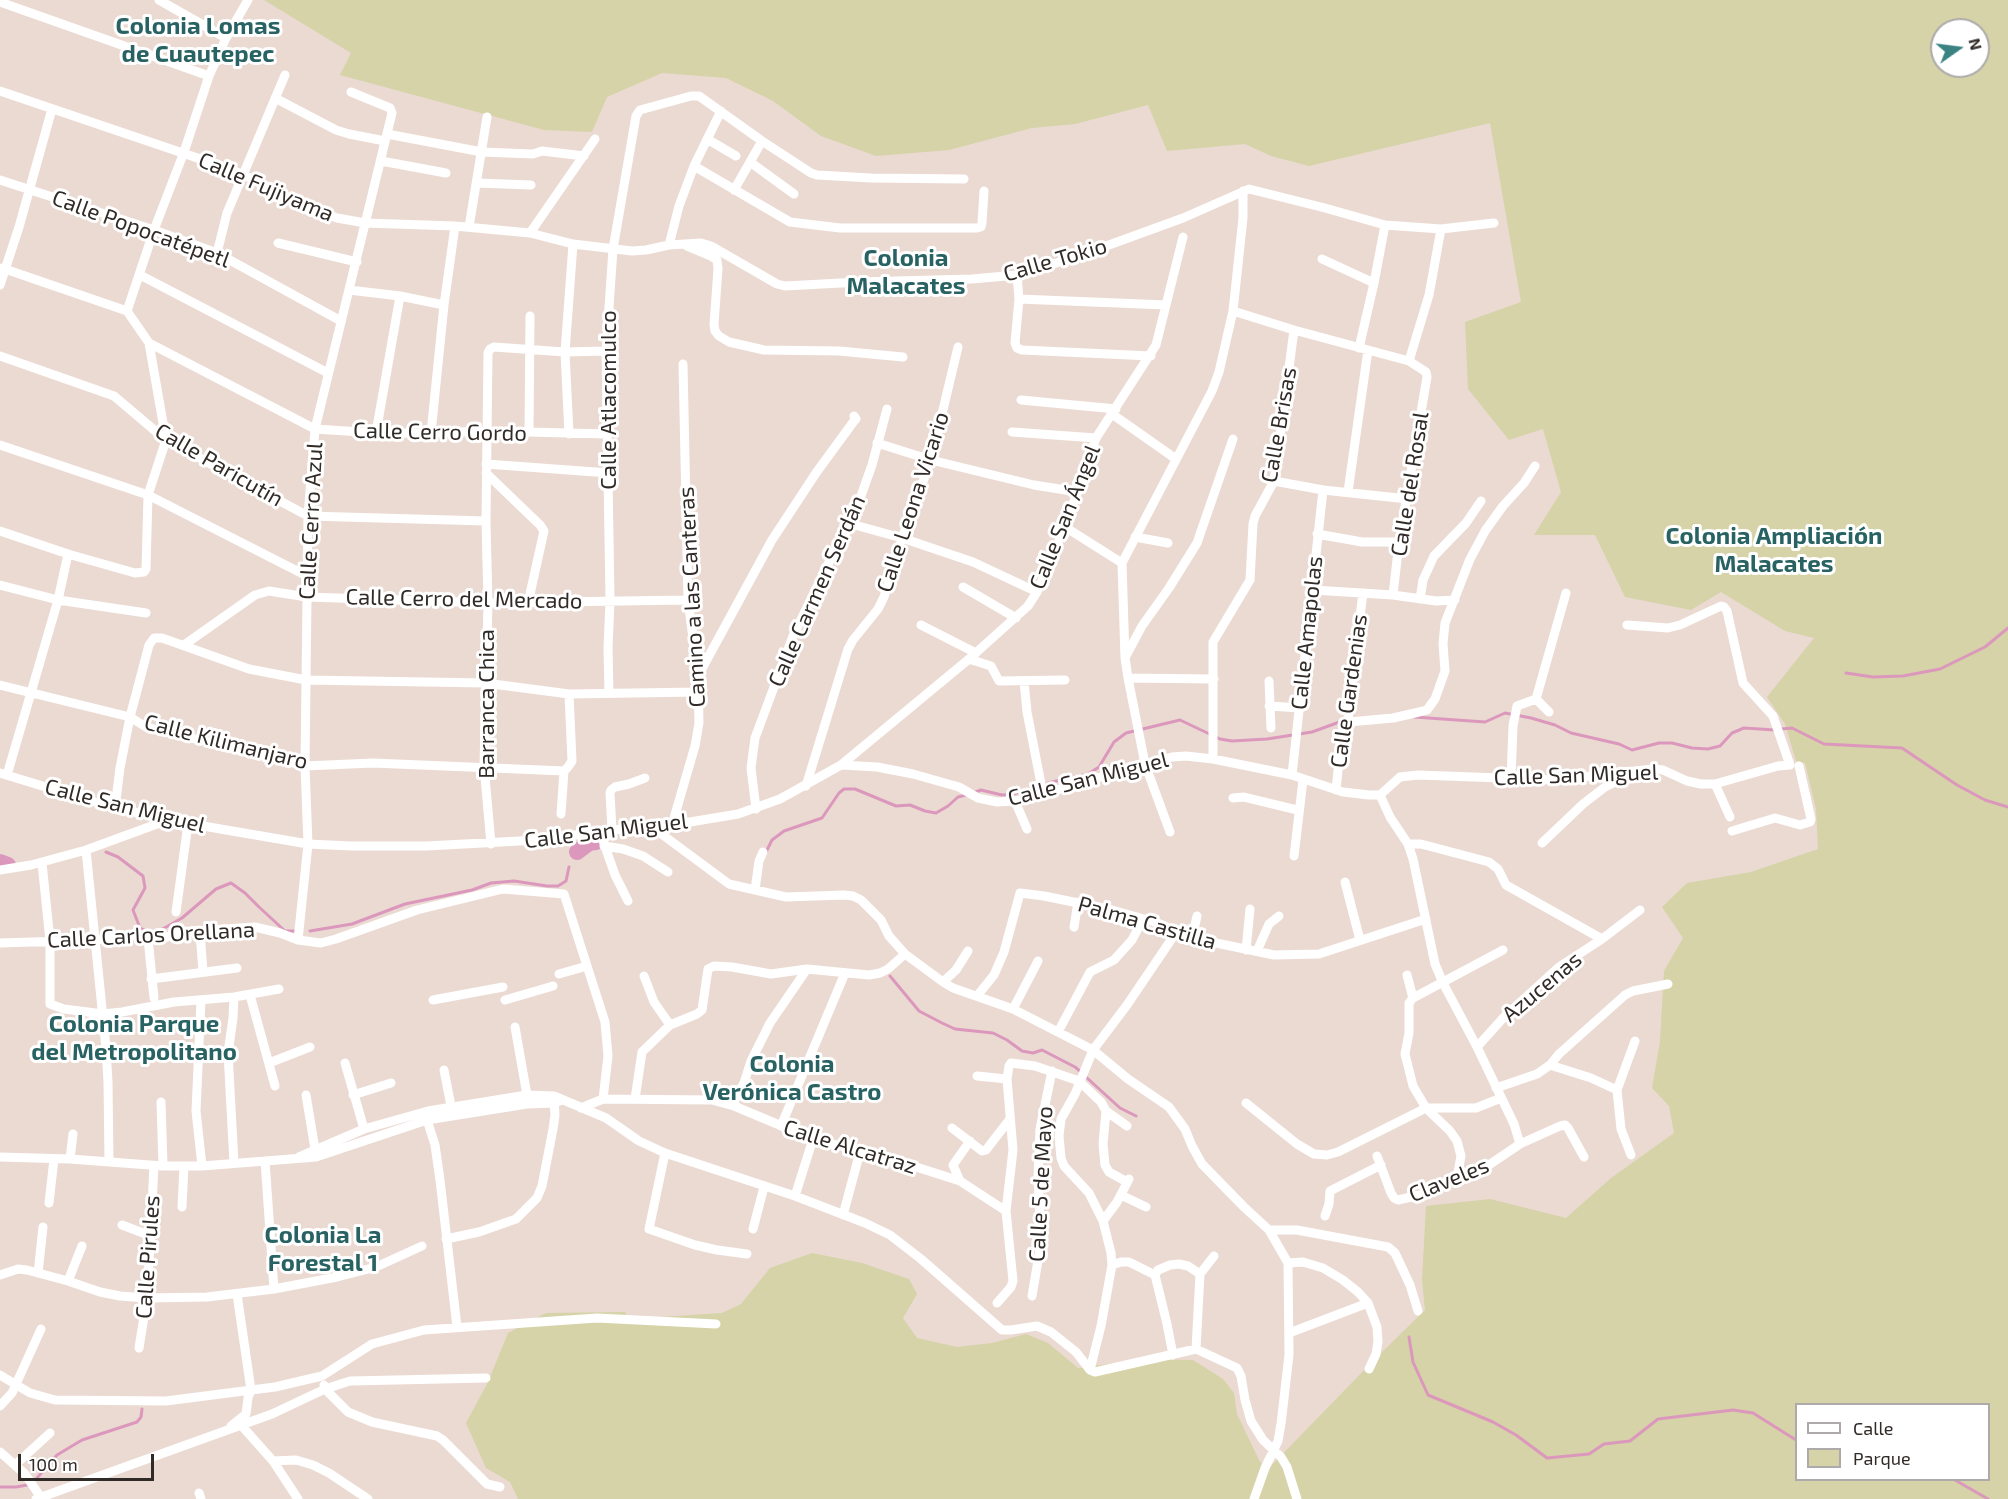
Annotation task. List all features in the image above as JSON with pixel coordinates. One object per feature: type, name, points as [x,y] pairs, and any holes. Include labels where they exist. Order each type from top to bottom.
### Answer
[{"type":"street","points":[[159,0],[226,38]]},
{"type":"street","points":[[128,311],[154,230],[184,152],[209,76],[226,38],[248,0]]},
{"type":"street","points":[[0,2],[209,76]]},
{"type":"street","points":[[242,174],[285,75]]},
{"type":"street","name":"Calle Fujiyama","points":[[0,92],[184,152],[242,174],[309,208],[337,218],[365,223],[455,226],[530,233],[573,244],[613,249]]},
{"type":"street","name":"Calle Cerro Azul","points":[[298,940],[308,844],[305,766],[308,516],[315,429],[392,110],[351,92]]},
{"type":"street","name":"Calle Atlacomulco","points":[[609,693],[609,473],[606,351],[613,249],[636,116],[640,110],[691,96],[699,96],[721,111]]},
{"type":"street","points":[[275,98],[336,130],[349,134],[386,137],[482,152],[533,154],[542,151],[584,156]]},
{"type":"street","points":[[0,285],[3,268],[52,109]]},
{"type":"street","points":[[669,244],[679,206],[694,166],[721,111],[762,141],[817,175],[964,179]]},
{"type":"street","points":[[469,227],[487,117]]},
{"type":"street","points":[[530,233],[595,139]]},
{"type":"street","points":[[707,139],[736,156]]},
{"type":"street","points":[[734,190],[762,141]]},
{"type":"street","points":[[381,162],[446,172]]},
{"type":"street","points":[[750,162],[794,194]]},
{"type":"street","points":[[694,166],[790,222],[805,225],[840,228],[977,228],[981,227],[984,191]]},
{"type":"street","name":"Calle Fujiyama","points":[[217,253],[227,213],[242,174]]},
{"type":"street","name":"Calle Popocatépetl","points":[[0,180],[217,253],[341,321]]},
{"type":"street","points":[[477,183],[531,185]]},
{"type":"street","points":[[1170,832],[1145,764],[1128,678],[1125,658],[1122,563],[1212,391],[1219,372],[1233,311],[1243,218],[1243,191],[1249,189],[1259,191],[1385,225],[1441,229],[1494,223]]},
{"type":"street","name":"Calle Tokio","points":[[613,249],[646,250],[669,244],[701,243],[711,246],[777,284],[785,286],[972,279],[1017,275],[1076,257],[1183,219],[1243,191]]},
{"type":"street","points":[[1348,492],[1363,349],[1385,225]]},
{"type":"street","points":[[431,433],[444,305],[455,226]]},
{"type":"street","points":[[1233,311],[1409,361],[1429,295],[1441,229]]},
{"type":"street","name":"Calle San Ángel","points":[[841,765],[1017,618],[1028,606],[1037,592],[1065,527],[1096,438],[1156,345],[1183,237]]},
{"type":"street","points":[[278,243],[357,262]]},
{"type":"street","points":[[569,434],[566,352],[573,244]]},
{"type":"street","points":[[684,245],[711,256],[718,263],[714,312],[716,331],[719,336],[729,342],[764,350],[839,351],[903,357]]},
{"type":"street","points":[[1322,260],[1374,284]]},
{"type":"street","points":[[0,531],[68,554],[135,573],[144,572],[147,565],[148,495],[166,440],[149,343],[128,311],[3,268]]},
{"type":"street","points":[[140,275],[328,373]]},
{"type":"street","points":[[1017,275],[1019,299],[1015,343],[1017,348],[1150,356]]},
{"type":"street","points":[[349,290],[400,296],[444,305]]},
{"type":"street","points":[[376,433],[400,296]]},
{"type":"street","points":[[1019,299],[1167,305]]},
{"type":"street","points":[[529,432],[530,316]]},
{"type":"street","name":"Calle Brisas","points":[[1213,759],[1213,642],[1250,580],[1253,524],[1274,481],[1294,330]]},
{"type":"street","name":"Calle Cerro Gordo","points":[[149,343],[315,429],[376,433],[488,431],[608,434]]},
{"type":"street","name":"Barranca Chica","points":[[491,844],[484,766],[488,603],[486,469],[488,353],[494,347],[529,351]]},
{"type":"street","name":"Calle Leona Vicario","points":[[806,786],[848,649],[878,609],[884,597],[902,538],[931,460],[958,347]]},
{"type":"street","points":[[529,351],[606,351]]},
{"type":"street","name":"Calle Paricutín","points":[[0,356],[114,396],[166,440],[308,516]]},
{"type":"street","name":"Calle del Rosal","points":[[1393,595],[1427,377],[1423,368],[1409,361]]},
{"type":"street","name":"Camino a las Canteras","points":[[672,825],[695,746],[699,723],[698,676],[688,600],[683,364]]},
{"type":"street","points":[[1021,400],[1114,411],[1176,459]]},
{"type":"street","name":"Calle Carmen Serdán","points":[[756,809],[751,768],[755,738],[793,636],[851,524],[887,410]]},
{"type":"street","points":[[698,676],[772,540],[816,473],[856,419],[854,416]]},
{"type":"street","points":[[1012,432],[1096,438]]},
{"type":"street","points":[[1125,658],[1142,626],[1197,543],[1233,439]]},
{"type":"street","points":[[877,443],[931,460],[1034,485],[1078,492]]},
{"type":"street","points":[[0,445],[148,495],[307,576]]},
{"type":"street","points":[[1349,719],[1393,718],[1426,710],[1439,690],[1445,671],[1443,633],[1445,624],[1470,559],[1485,531],[1535,466]]},
{"type":"street","points":[[486,469],[609,473]]},
{"type":"street","points":[[486,469],[544,531],[528,603]]},
{"type":"street","points":[[1274,481],[1323,490],[1408,499]]},
{"type":"street","name":"Calle Amapolas","points":[[1292,775],[1323,490]]},
{"type":"street","points":[[1420,599],[1423,580],[1434,556],[1466,523],[1481,501]]},
{"type":"street","points":[[308,516],[486,521]]},
{"type":"street","points":[[851,524],[973,562],[1037,592]]},
{"type":"street","points":[[1065,527],[1122,563]]},
{"type":"street","points":[[1317,534],[1362,542],[1400,542]]},
{"type":"street","points":[[1135,537],[1168,543]]},
{"type":"street","points":[[4,774],[31,693],[58,600],[68,554]]},
{"type":"street","points":[[0,585],[58,600],[146,613]]},
{"type":"street","points":[[963,587],[1017,618]]},
{"type":"street","points":[[1313,590],[1455,600]]},
{"type":"street","name":"Calle Cerro del Mercado","points":[[184,645],[255,595],[269,591],[307,597],[488,603],[688,600]]},
{"type":"street","name":"Calle Gardenias","points":[[1336,790],[1342,732],[1349,719],[1363,593]]},
{"type":"street","points":[[1536,699],[1566,593]]},
{"type":"street","points":[[1626,625],[1668,628],[1680,625],[1721,606],[1727,611],[1743,683],[1773,716],[1795,766],[1811,822],[1800,825],[1774,818],[1732,831]]},
{"type":"street","points":[[921,625],[991,666],[999,681],[1065,680]]},
{"type":"street","points":[[115,808],[130,717],[149,645],[154,638],[162,638],[184,645],[249,669],[306,680],[485,683],[569,694],[699,692]]},
{"type":"street","points":[[1128,678],[1214,679]]},
{"type":"street","points":[[1024,681],[1027,712],[1042,793]]},
{"type":"street","points":[[1269,681],[1271,728]]},
{"type":"street","name":"Calle Kilimanjaro","points":[[0,685],[130,717],[146,727],[305,766],[373,763],[564,771]]},
{"type":"street","points":[[561,814],[564,771],[572,761],[569,694]]},
{"type":"street","points":[[1511,779],[1516,708],[1536,699]]},
{"type":"street","points":[[1536,699],[1549,712]]},
{"type":"street","points":[[1269,706],[1300,708]]},
{"type":"street","name":"Calle San Miguel","points":[[4,774],[115,808],[168,820],[308,844],[351,846],[491,844],[672,825],[756,809],[806,786],[841,765],[877,767],[913,774],[968,792],[982,799],[997,802],[1015,801],[1172,757],[1213,759],[1292,775],[1353,794],[1380,795],[1400,777],[1418,775],[1556,780],[1639,770],[1663,770],[1687,782],[1715,784],[1778,766],[1795,766]]},
{"type":"street","points":[[1542,843],[1583,804],[1605,787],[1639,770]]},
{"type":"street","points":[[612,830],[611,790],[645,778]]},
{"type":"street","points":[[1294,856],[1303,780]]},
{"type":"street","points":[[1715,784],[1730,817]]},
{"type":"street","points":[[1380,795],[1390,817],[1408,844],[1413,859],[1435,964],[1514,1124],[1520,1144]]},
{"type":"street","points":[[1233,798],[1244,797],[1298,810]]},
{"type":"street","points":[[1015,801],[1027,829]]},
{"type":"street","points":[[0,870],[86,850],[168,820]]},
{"type":"street","points":[[176,912],[188,824]]},
{"type":"street","points":[[652,827],[722,880],[735,886],[786,897],[844,895],[861,900],[881,920],[890,936],[905,954],[943,982],[952,988],[1013,1009],[1093,1050],[1128,1079],[1169,1107],[1185,1129],[1191,1146],[1202,1164],[1269,1230],[1288,1263],[1290,1333],[1281,1424],[1278,1441],[1254,1499]]},
{"type":"street","points":[[600,832],[615,875],[628,901]]},
{"type":"street","points":[[1408,844],[1421,844],[1489,862],[1498,869],[1506,885],[1602,939]]},
{"type":"street","points":[[604,846],[643,856],[668,872]]},
{"type":"street","points":[[86,850],[103,1014],[108,1082],[109,1162]]},
{"type":"street","points":[[755,890],[756,876],[763,852]]},
{"type":"street","points":[[42,862],[50,941],[50,1004],[64,1010],[103,1014],[174,1002],[234,997],[279,989]]},
{"type":"street","points":[[1345,882],[1360,940]]},
{"type":"street","name":"Calle Carlos Orellana","points":[[0,943],[95,940],[138,935],[148,938],[164,938],[182,932],[255,927],[312,943],[328,941],[402,915],[503,889],[564,894],[587,966]]},
{"type":"street","name":"Palma Castilla","points":[[977,996],[994,975],[1020,893],[1078,902],[1143,919],[1192,938],[1274,955],[1318,954],[1425,919]]},
{"type":"street","points":[[1074,927],[1078,902]]},
{"type":"street","points":[[1246,950],[1250,909]]},
{"type":"street","name":"Azucenas","points":[[1477,1047],[1504,1017],[1559,967],[1602,939],[1640,910]]},
{"type":"street","points":[[1192,938],[1197,916]]},
{"type":"street","points":[[1257,951],[1269,924],[1279,916]]},
{"type":"street","points":[[1058,1032],[1090,972],[1119,955],[1132,940],[1143,919]]},
{"type":"street","points":[[200,932],[203,972]]},
{"type":"street","points":[[1090,1370],[1112,1265],[1103,1221],[1089,1193],[1064,1166],[1061,1158],[1059,1136],[1061,1119],[1075,1094],[1093,1050],[1177,932]]},
{"type":"street","points":[[148,938],[154,998]]},
{"type":"street","points":[[1457,1178],[1461,1156],[1457,1141],[1426,1108],[1413,1086],[1405,1054],[1409,1033],[1409,1003],[1413,998],[1503,950]]},
{"type":"street","points":[[943,982],[956,970],[968,951]]},
{"type":"street","points":[[635,1099],[640,1055],[670,1025],[702,1010],[708,969],[714,966],[732,967],[771,974],[807,969],[869,975],[888,969],[905,954]]},
{"type":"street","points":[[1013,1009],[1038,961]]},
{"type":"street","points":[[559,974],[587,966],[605,1022],[608,1056],[603,1099]]},
{"type":"street","points":[[151,979],[237,968]]},
{"type":"street","points":[[734,1106],[751,1061],[770,1023],[807,969]]},
{"type":"street","points":[[781,1126],[806,1071],[845,973]]},
{"type":"street","points":[[1407,975],[1413,998]]},
{"type":"street","points":[[644,976],[654,1002],[670,1025]]},
{"type":"street","points":[[1496,1088],[1529,1078],[1550,1065],[1559,1054],[1624,995],[1668,984]]},
{"type":"street","points":[[505,1000],[553,986]]},
{"type":"street","points":[[433,1000],[503,987]]},
{"type":"street","points":[[250,995],[275,1086]]},
{"type":"street","points":[[234,997],[228,1053],[234,1163]]},
{"type":"street","points":[[201,1000],[196,1111],[202,1166]]},
{"type":"street","points":[[515,1027],[527,1095]]},
{"type":"street","points":[[1631,1155],[1622,1129],[1617,1090],[1635,1041]]},
{"type":"street","points":[[269,1063],[310,1047]]},
{"type":"street","points":[[345,1063],[364,1129]]},
{"type":"street","points":[[997,1303],[1011,1287],[1013,1281],[1006,1212],[1013,1150],[1007,1079],[1011,1063],[1052,1071],[1080,1080],[1101,1102],[1106,1112],[1127,1126]]},
{"type":"street","points":[[1550,1065],[1591,1078],[1617,1090]]},
{"type":"street","points":[[444,1070],[451,1106]]},
{"type":"street","name":"Calle 5 de Mayo","points":[[1032,1296],[1041,1243],[1038,1178],[1040,1129],[1052,1071]]},
{"type":"street","points":[[977,1076],[1007,1079]]},
{"type":"street","points":[[353,1095],[391,1083]]},
{"type":"street","points":[[306,1095],[316,1153]]},
{"type":"street","points":[[316,1153],[364,1129],[406,1116],[451,1106],[527,1095],[556,1100],[581,1108],[606,1118],[639,1141],[665,1153],[795,1196],[890,1235],[1002,1330],[1032,1325],[1051,1332],[1076,1352],[1090,1370],[1095,1372],[1196,1349],[1237,1368],[1241,1376],[1251,1421],[1263,1440],[1274,1449],[1287,1467],[1297,1499]]},
{"type":"street","points":[[1246,1103],[1297,1144],[1314,1154],[1327,1155],[1338,1152],[1426,1108],[1476,1108],[1501,1098]]},
{"type":"street","name":"Calle Alcatraz","points":[[581,1108],[603,1099],[712,1100],[734,1106],[813,1139],[885,1157],[960,1181],[1006,1212]]},
{"type":"street","points":[[0,1157],[70,1159],[158,1166],[202,1166],[265,1161],[316,1153],[427,1120],[556,1100]]},
{"type":"street","points":[[446,1239],[479,1232],[516,1219],[537,1198],[554,1129],[556,1100]]},
{"type":"street","name":"Calle Pirules","points":[[139,1348],[147,1298],[161,1101]]},
{"type":"street","points":[[1103,1221],[1129,1179],[1109,1172],[1105,1165],[1103,1144],[1106,1112]]},
{"type":"street","points":[[952,1128],[978,1149],[986,1150],[1010,1119]]},
{"type":"street","points":[[427,1120],[435,1145],[457,1327]]},
{"type":"street","name":"Claveles","points":[[1381,1166],[1394,1198],[1398,1200],[1425,1194],[1457,1178],[1477,1173],[1520,1144],[1565,1125],[1584,1157]]},
{"type":"street","points":[[70,1159],[73,1134]]},
{"type":"street","points":[[795,1196],[813,1139]]},
{"type":"street","points":[[960,1181],[953,1165],[970,1141]]},
{"type":"street","points":[[843,1215],[860,1152]]},
{"type":"street","points":[[665,1153],[649,1229],[695,1245],[747,1254]]},
{"type":"street","points":[[1325,1216],[1330,1191],[1381,1166],[1377,1156]]},
{"type":"street","points":[[49,1203],[54,1159]]},
{"type":"street","points":[[265,1161],[274,1289]]},
{"type":"street","points":[[182,1207],[184,1166]]},
{"type":"street","points":[[753,1229],[764,1187]]},
{"type":"street","points":[[1121,1195],[1146,1207]]},
{"type":"street","points":[[122,1225],[151,1236]]},
{"type":"street","points":[[38,1273],[44,1227]]},
{"type":"street","points":[[1269,1230],[1297,1230],[1388,1247],[1395,1253],[1400,1263],[1418,1311]]},
{"type":"street","points":[[68,1281],[82,1246]]},
{"type":"street","points":[[0,1275],[18,1269],[68,1281],[100,1292],[147,1298],[207,1297],[274,1289],[376,1267],[422,1246]]},
{"type":"street","points":[[1196,1349],[1200,1274],[1214,1257]]},
{"type":"street","points":[[1112,1265],[1129,1262],[1155,1275]]},
{"type":"street","points":[[1288,1263],[1303,1262],[1323,1268],[1343,1280],[1368,1303],[1377,1327],[1378,1342],[1376,1354],[1369,1369]]},
{"type":"street","points":[[1173,1354],[1155,1275],[1158,1270],[1179,1264],[1188,1266],[1200,1274]]},
{"type":"street","points":[[226,1430],[246,1414],[251,1390],[237,1294]]},
{"type":"street","points":[[1290,1333],[1368,1303]]},
{"type":"street","points":[[0,1375],[30,1393],[55,1400],[166,1401],[251,1390],[322,1376],[372,1344],[424,1330],[597,1318],[716,1324]]},
{"type":"street","points":[[0,1406],[16,1386],[41,1329]]},
{"type":"street","points":[[322,1376],[325,1389],[348,1412],[437,1436],[488,1484],[500,1487]]},
{"type":"street","points":[[0,1452],[26,1474],[40,1498],[241,1425],[325,1389],[350,1381],[486,1378]]},
{"type":"street","points":[[241,1425],[273,1461],[298,1499]]},
{"type":"street","points":[[15,1465],[50,1433]]},
{"type":"street","points":[[273,1461],[296,1460],[313,1465],[329,1473],[363,1498]]},
{"type":"green space","points":[[264,0],[2008,0],[2008,1499],[518,1499],[510,1482],[486,1468],[466,1423],[488,1382],[508,1333],[546,1313],[625,1312],[629,1319],[722,1313],[741,1304],[770,1268],[812,1253],[862,1263],[909,1279],[917,1294],[903,1318],[917,1338],[957,1347],[992,1343],[1026,1334],[1048,1343],[1078,1368],[1146,1359],[1193,1360],[1223,1379],[1234,1393],[1237,1414],[1259,1460],[1267,1470],[1425,1310],[1422,1280],[1426,1206],[1490,1199],[1566,1218],[1611,1178],[1674,1133],[1669,1106],[1652,1088],[1660,1041],[1664,971],[1683,938],[1662,907],[1687,883],[1751,872],[1818,849],[1816,809],[1805,763],[1796,761],[1785,724],[1767,697],[1814,638],[1785,631],[1721,592],[1691,610],[1625,597],[1595,535],[1534,535],[1561,492],[1543,429],[1509,440],[1468,389],[1465,322],[1521,302],[1490,123],[1309,166],[1271,156],[1245,144],[1167,151],[1148,105],[1075,124],[1032,128],[949,150],[876,156],[821,136],[773,101],[726,78],[662,73],[607,97],[592,132],[544,130],[340,75],[351,53]]},
{"type":"waterway","points":[[1846,673],[1873,677],[1903,676],[1940,669],[1985,647],[2008,628]]},
{"type":"waterway","points":[[1414,717],[1485,722],[1505,713],[1531,718],[1555,725],[1571,733],[1619,744],[1632,750],[1659,743],[1708,749],[1720,746],[1732,733],[1744,728],[1775,730]]},
{"type":"waterway","points":[[973,793],[981,790],[1002,795],[1013,794],[1088,774],[1099,767],[1114,742],[1126,733],[1180,720],[1220,739],[1232,741],[1267,739],[1312,732],[1345,720]]},
{"type":"waterway","points":[[1781,729],[1792,728],[1824,744],[1902,748],[1957,785],[1985,800],[2008,807]]},
{"type":"waterway","points":[[766,852],[772,840],[784,831],[822,818],[844,789],[855,789],[896,806],[910,805],[936,813],[958,797],[966,795]]},
{"type":"waterway","points":[[577,852],[589,843],[596,842]]},
{"type":"waterway","points":[[106,852],[118,857],[143,876],[145,888],[133,910],[140,928],[149,932],[161,930],[182,918],[216,889],[231,883],[245,893],[285,931],[294,931]]},
{"type":"waterway","points":[[0,862],[8,865]]},
{"type":"waterway","points":[[310,931],[352,924],[405,904],[472,890],[491,883],[514,881],[558,886],[566,881],[569,867]]},
{"type":"waterway","points":[[890,976],[919,1011],[942,1023],[955,1029],[993,1033],[1022,1051],[1033,1053],[1042,1050],[1081,1072]]},
{"type":"waterway","points":[[1086,1077],[1120,1108],[1136,1116]]},
{"type":"waterway","points":[[1409,1337],[1413,1362],[1428,1395],[1493,1422],[1516,1435],[1547,1458],[1589,1454],[1604,1444],[1630,1441],[1658,1419],[1733,1410],[1753,1413],[1795,1439]]},
{"type":"waterway","points":[[37,1478],[57,1455],[82,1440],[137,1422],[141,1417],[142,1409]]},
{"type":"waterway","points":[[1957,1481],[1988,1499]]},
{"type":"waterway","points":[[0,1487],[27,1485]]},
{"type":"district","name":"Colonia Lomas de Cuautepec","points":[[198,40]]},
{"type":"district","name":"Colonia Malacates","points":[[906,272]]},
{"type":"district","name":"Colonia Ampliación Malacates","points":[[1774,550]]},
{"type":"district","name":"Colonia Parque del Metropolitano","points":[[134,1038]]},
{"type":"district","name":"Colonia Verónica Castro","points":[[792,1078]]},
{"type":"district","name":"Colonia La Forestal 1","points":[[323,1249]]}]
